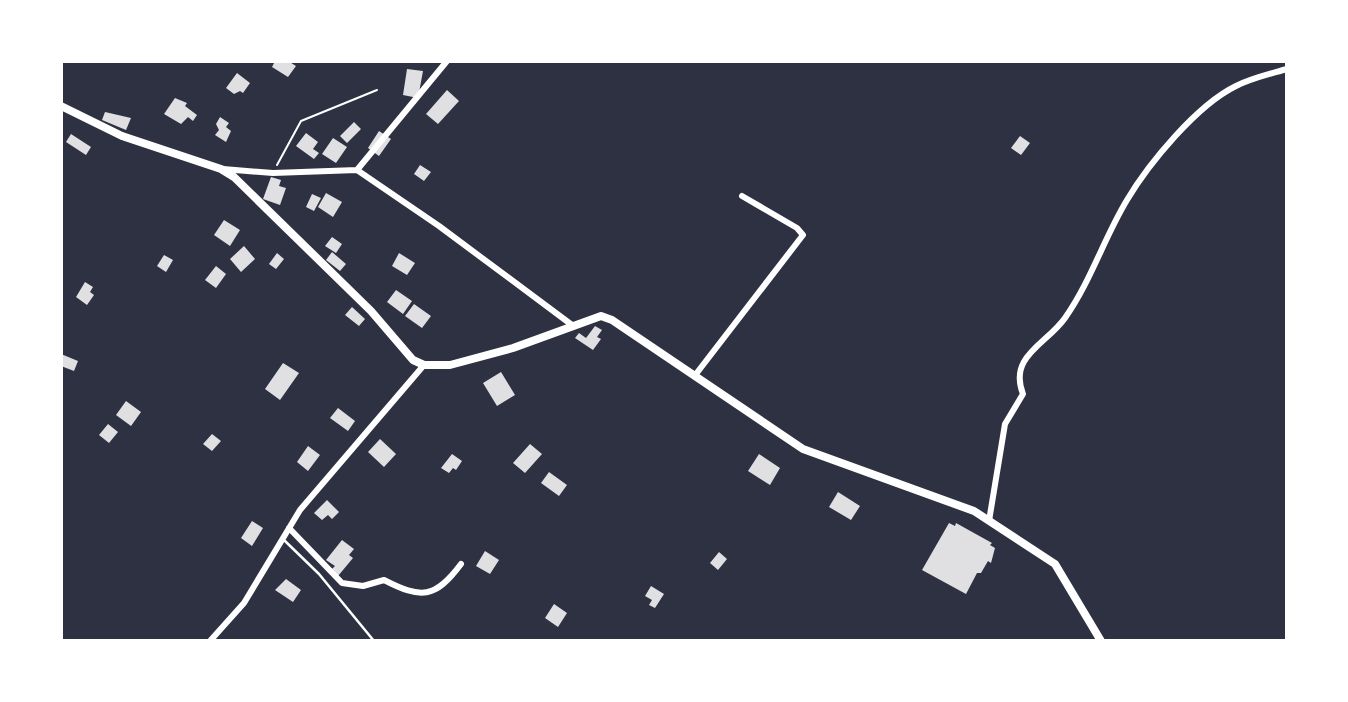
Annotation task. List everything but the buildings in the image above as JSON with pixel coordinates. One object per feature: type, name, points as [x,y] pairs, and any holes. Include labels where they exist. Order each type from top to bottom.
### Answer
[{"type":"main road","points":[[61,106],[122,136],[221,169],[371,311],[413,360],[436,367],[463,362],[513,348],[601,316],[612,320],[696,374],[803,449],[974,511],[1055,564],[1101,641]]},
{"type":"street","points":[[357,170],[447,61]]},
{"type":"street","points":[[989,521],[1005,424],[1023,394],[1017,380],[1019,370],[1042,340],[1064,320],[1126,201],[1180,131],[1210,105],[1235,86],[1287,69]]},
{"type":"street","points":[[221,169],[273,173],[357,170],[439,226],[572,325]]},
{"type":"street","points":[[696,374],[803,235],[797,228],[742,196]]},
{"type":"street","points":[[210,641],[244,603],[300,510],[424,365]]},
{"type":"street","points":[[289,527],[342,583],[363,586],[384,580],[412,594],[435,591],[448,581],[461,564]]},
{"type":"lane","points":[[282,539],[319,574],[373,641]]},
{"type":"path","points":[[273,173],[301,121],[377,90]]}]
